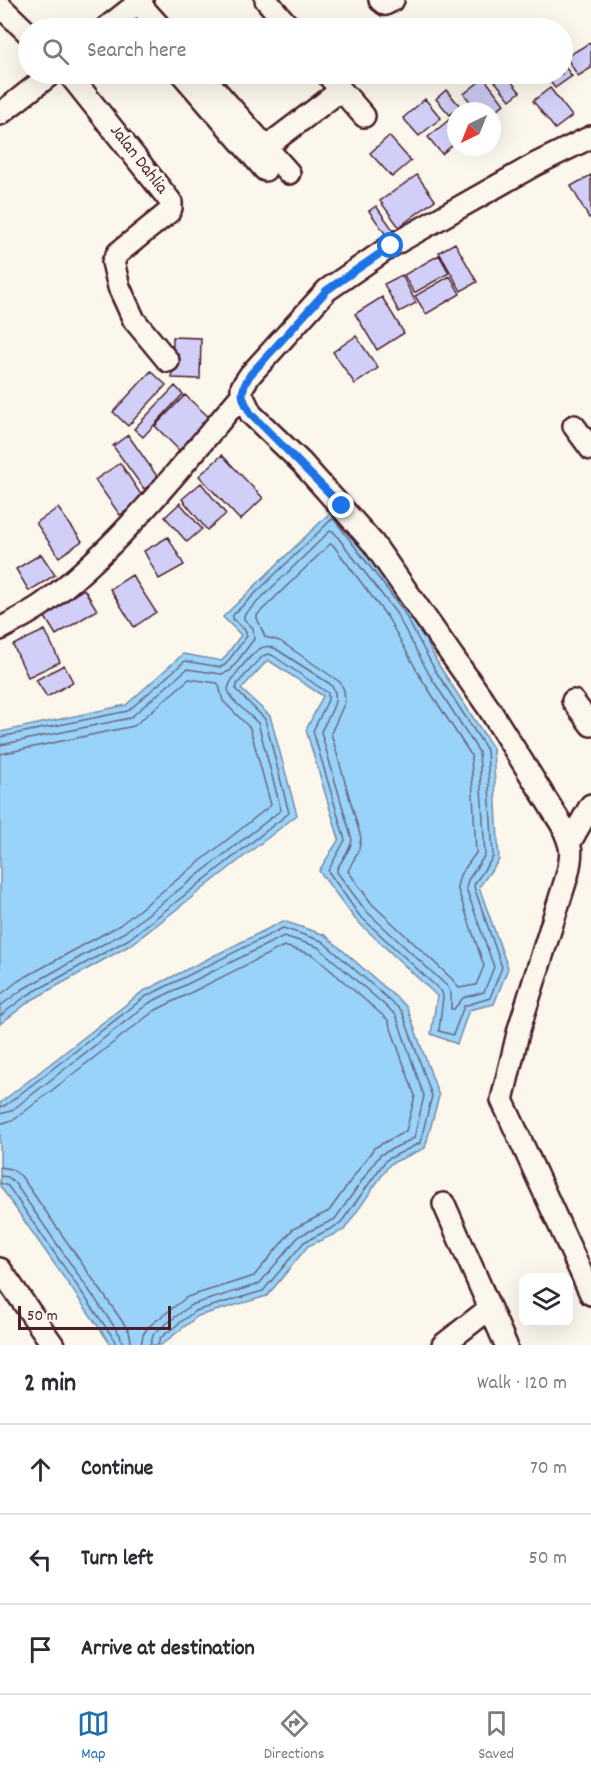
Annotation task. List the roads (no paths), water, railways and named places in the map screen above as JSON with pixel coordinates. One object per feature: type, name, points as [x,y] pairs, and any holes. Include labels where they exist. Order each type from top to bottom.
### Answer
[{"type":"street","points":[[266,0],[281,18]]},
{"type":"street","points":[[380,0],[385,4],[393,0]]},
{"type":"street","points":[[118,18],[136,3]]},
{"type":"street","points":[[136,3],[140,18]]},
{"type":"street","points":[[136,3],[151,18]]},
{"type":"street","points":[[0,6],[18,23]]},
{"type":"street","points":[[0,114],[38,84]]},
{"type":"street","name":"Jalan Dahlia","points":[[77,84],[171,202],[169,212],[118,253],[113,262],[119,287],[134,320],[168,361]]},
{"type":"street","points":[[191,84],[265,170]]},
{"type":"street","points":[[210,84],[290,173]]},
{"type":"street","points":[[336,84],[364,116]]},
{"type":"street","points":[[266,147],[341,90]]},
{"type":"street","points":[[591,137],[527,169],[353,270],[327,290],[250,375],[242,387],[242,395],[251,414],[309,471],[373,543],[488,707],[566,833],[572,855],[567,876],[519,1029],[502,1100],[591,1294]]},
{"type":"street","points":[[0,629],[42,604],[81,573],[167,482],[242,395]]},
{"type":"street","points":[[574,426],[591,449]]},
{"type":"street","points":[[573,701],[591,725]]},
{"type":"street","points":[[566,833],[591,805]]},
{"type":"street","points":[[444,1204],[506,1345]]},
{"type":"street","points":[[0,1269],[53,1345]]},
{"type":"street","points":[[443,1345],[490,1308]]},
{"type":"water","points":[[334,509],[407,606],[440,667],[493,748],[499,860],[479,887],[508,968],[494,1004],[469,1010],[457,1044],[431,1034],[437,996],[355,919],[319,871],[339,839],[306,730],[323,696],[268,660],[241,689],[270,716],[297,815],[132,944],[30,1001],[0,1024],[0,732],[126,705],[183,654],[222,661],[241,635],[223,617]]},
{"type":"water","points":[[283,921],[325,935],[407,1007],[439,1096],[425,1148],[390,1164],[344,1230],[308,1246],[267,1296],[198,1316],[161,1345],[111,1345],[0,1186],[0,1103],[142,992]]}]
